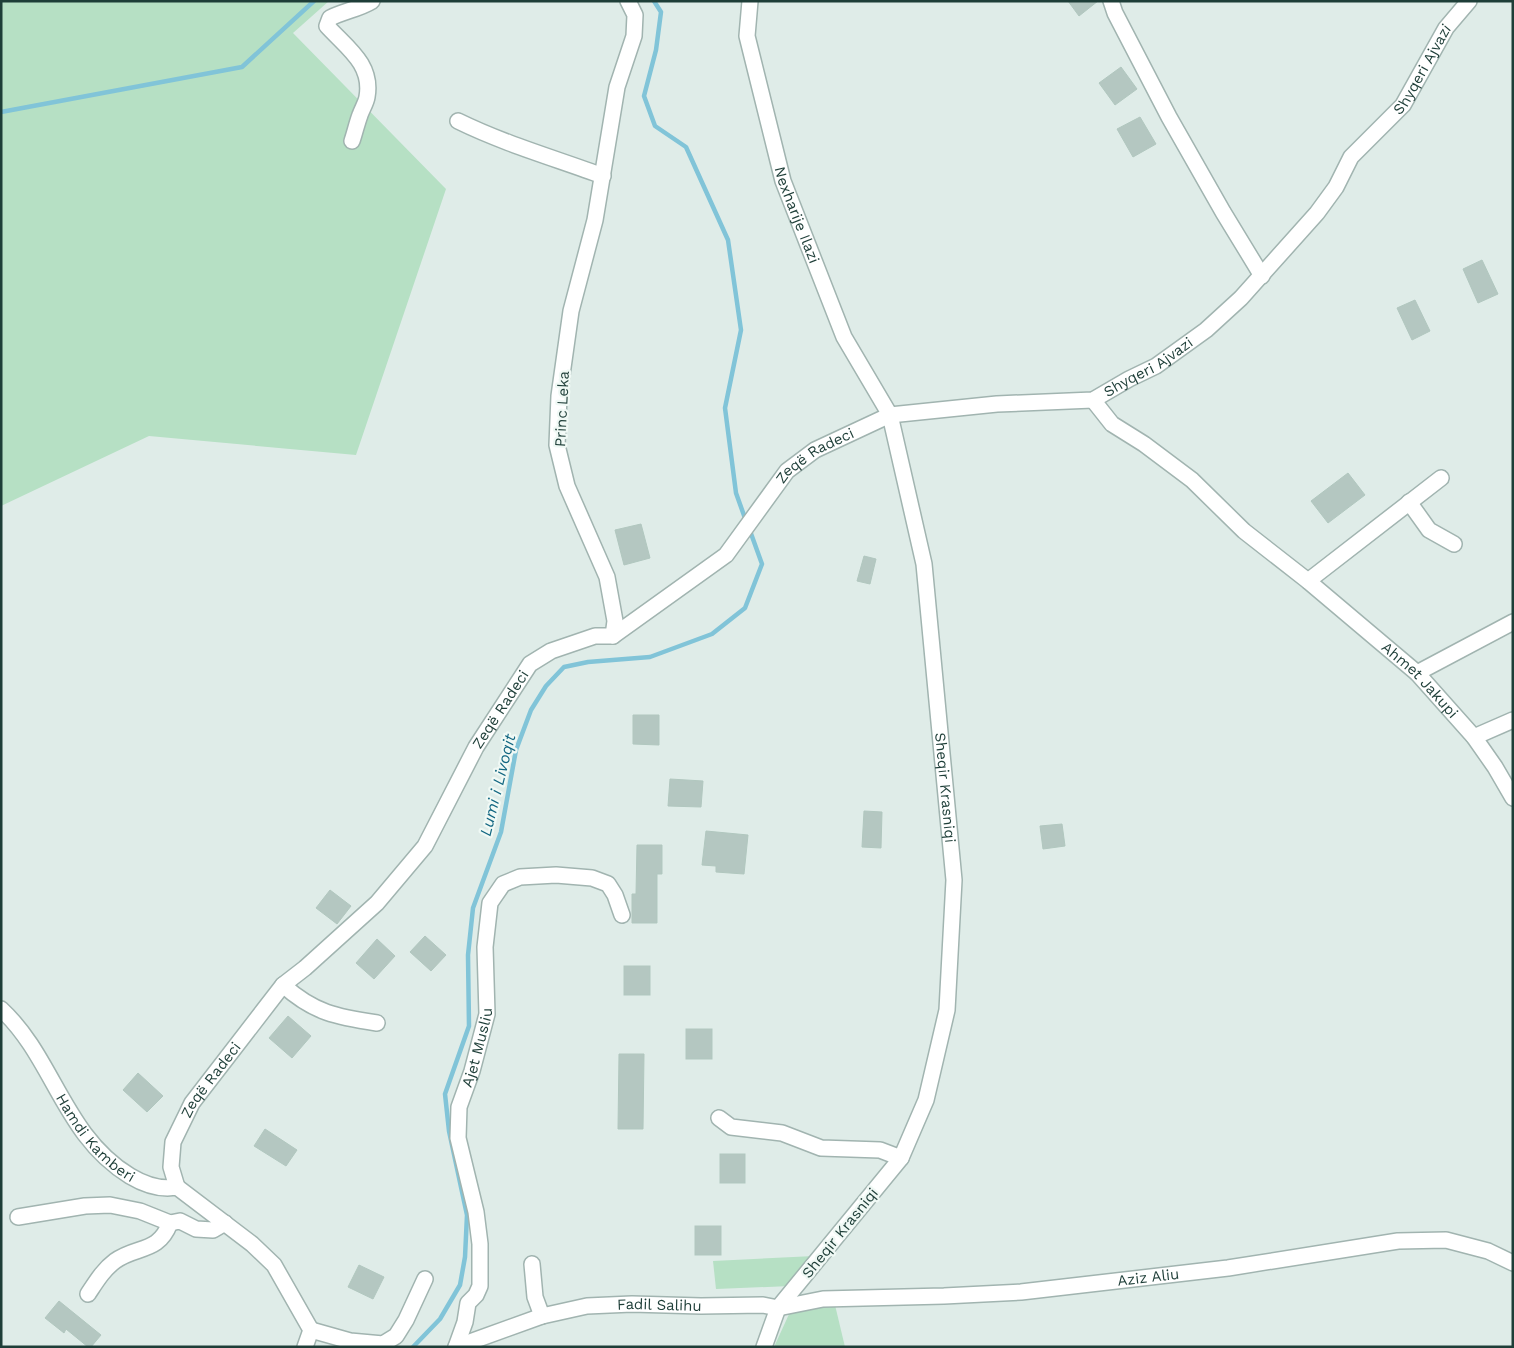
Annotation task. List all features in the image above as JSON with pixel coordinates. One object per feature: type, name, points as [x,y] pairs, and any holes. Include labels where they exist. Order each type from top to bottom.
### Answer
[{"type":"street","points":[[352,141],[359,116],[367,98],[367,82],[364,67],[352,51],[327,26],[330,18],[344,11],[364,6],[372,1]]},
{"type":"street","name":"Princ Leka","points":[[613,636],[615,621],[607,578],[567,486],[558,445],[560,396],[572,311],[595,220],[617,86],[634,36],[635,15],[628,1]]},
{"type":"street","name":"Nexharije Ilazi","points":[[750,1],[746,36],[783,182],[844,337],[890,415]]},
{"type":"street","points":[[1111,1],[1115,13],[1169,117],[1262,276]]},
{"type":"street","name":"Shyqeri Ajvazi","points":[[890,415],[997,404],[1094,400],[1129,379],[1156,366],[1206,330],[1262,276],[1317,213],[1336,188],[1351,157],[1403,105],[1446,28],[1469,1]]},
{"type":"street","points":[[458,121],[513,146],[603,176]]},
{"type":"street","name":"Ahmet Jakupi","points":[[1094,400],[1112,424],[1144,444],[1192,480],[1244,532],[1308,581],[1417,673],[1474,737],[1513,798]]},
{"type":"street","name":"Zeqë Radeci","points":[[177,1187],[171,1167],[173,1142],[192,1103],[282,985],[305,968],[377,903],[425,846],[476,748],[530,664],[552,652],[595,636],[613,636],[726,555],[787,471],[815,450],[890,415]]},
{"type":"street","name":"Sheqir Krasniqi","points":[[764,1347],[778,1308],[901,1158],[926,1100],[947,1010],[954,880],[924,564],[890,415]]},
{"type":"street","points":[[1308,581],[1441,478]]},
{"type":"street","points":[[1409,502],[1429,530],[1454,544]]},
{"type":"street","points":[[1417,673],[1513,622]]},
{"type":"street","points":[[1474,737],[1513,720]]},
{"type":"street","name":"Ajet Musliu","points":[[456,1347],[465,1322],[468,1304],[476,1296],[480,1286],[480,1244],[476,1212],[458,1138],[459,1106],[472,1071],[487,1014],[485,947],[490,903],[503,884],[520,877],[556,875],[592,878],[608,884],[615,895],[622,914]]},
{"type":"street","points":[[282,985],[299,1000],[324,1013],[377,1023]]},
{"type":"street","name":"Hamdi Kamberi","points":[[1,1009],[26,1039],[64,1105],[83,1133],[114,1167],[138,1181],[164,1189],[177,1187]]},
{"type":"street","points":[[719,1118],[731,1127],[782,1133],[821,1148],[880,1150],[901,1158]]},
{"type":"street","points":[[177,1187],[252,1244],[274,1265],[311,1330],[350,1341],[383,1344],[396,1336],[406,1320],[425,1279]]},
{"type":"street","points":[[18,1217],[85,1206],[110,1205],[140,1211],[170,1223],[180,1221],[196,1229],[213,1230],[225,1223]]},
{"type":"street","points":[[88,1294],[103,1272],[117,1260],[158,1242],[166,1234],[170,1223]]},
{"type":"street","name":"Aziz Aliu","points":[[778,1308],[823,1299],[1021,1292],[1228,1268],[1398,1241],[1446,1240],[1488,1251],[1513,1263]]},
{"type":"street","points":[[532,1264],[535,1297],[542,1316]]},
{"type":"street","name":"Fadil Salihu","points":[[456,1347],[542,1316],[587,1306],[632,1304],[763,1305],[778,1308]]},
{"type":"street","points":[[305,1347],[311,1330]]},
{"type":"green space","points":[[1,1],[329,1],[293,33],[446,189],[356,455],[149,436],[1,506]]},
{"type":"green space","points":[[814,1256],[790,1286],[716,1289],[713,1261]]},
{"type":"green space","points":[[835,1305],[845,1347],[774,1347],[790,1312]]},
{"type":"building","points":[[1068,1],[1098,1],[1079,16]]},
{"type":"building","points":[[1121,67],[1137,89],[1115,105],[1099,83]]},
{"type":"building","points":[[1140,117],[1156,144],[1133,157],[1117,129]]},
{"type":"building","points":[[1482,260],[1498,294],[1478,303],[1463,269]]},
{"type":"building","points":[[1415,300],[1430,331],[1412,340],[1397,308]]},
{"type":"building","points":[[1348,473],[1365,495],[1328,523],[1311,501]]},
{"type":"building","points":[[641,524],[650,558],[624,565],[615,530]]},
{"type":"building","points":[[864,556],[876,559],[870,584],[857,581]]},
{"type":"building","points":[[633,715],[659,715],[659,745],[633,744]]},
{"type":"building","points":[[670,779],[703,781],[701,807],[668,806]]},
{"type":"building","points":[[864,811],[882,812],[881,848],[862,847]]},
{"type":"building","points":[[1062,824],[1065,846],[1043,849],[1040,826]]},
{"type":"building","points":[[706,831],[748,835],[744,874],[716,872],[716,866],[702,865]]},
{"type":"building","points":[[637,845],[662,845],[662,874],[657,874],[657,923],[632,923],[632,894],[636,894]]},
{"type":"building","points":[[330,890],[351,906],[337,924],[316,908]]},
{"type":"building","points":[[425,936],[446,955],[431,971],[410,952]]},
{"type":"building","points":[[377,939],[395,956],[374,979],[356,963]]},
{"type":"building","points":[[624,966],[650,966],[650,995],[624,995]]},
{"type":"building","points":[[288,1016],[311,1036],[292,1058],[269,1038]]},
{"type":"building","points":[[686,1029],[712,1029],[712,1059],[686,1059]]},
{"type":"building","points":[[619,1054],[644,1054],[643,1129],[618,1129]]},
{"type":"building","points":[[138,1073],[163,1096],[147,1112],[123,1090]]},
{"type":"building","points":[[265,1129],[297,1150],[286,1166],[254,1146]]},
{"type":"building","points":[[720,1154],[745,1154],[745,1183],[720,1183]]},
{"type":"building","points":[[695,1226],[721,1226],[721,1255],[695,1255]]},
{"type":"building","points":[[359,1265],[384,1277],[373,1299],[348,1287]]},
{"type":"building","points":[[59,1301],[101,1335],[91,1347],[88,1347],[66,1329],[64,1333],[45,1318]]},
{"type":"waterway","points":[[1,112],[242,67],[314,1]]},
{"type":"waterway","name":"Lumi i Livoqit","points":[[654,1],[661,12],[656,50],[644,96],[655,126],[686,147],[728,240],[741,330],[725,408],[736,493],[746,521]]},
{"type":"waterway","name":"Lumi i Livoqit","points":[[413,1347],[440,1319],[460,1285],[465,1257],[467,1215],[449,1131],[445,1094],[469,1026],[468,955],[473,908],[501,832],[516,750],[531,710],[546,686],[564,667],[588,662],[650,657],[712,634],[745,608],[762,564],[749,528]]}]
